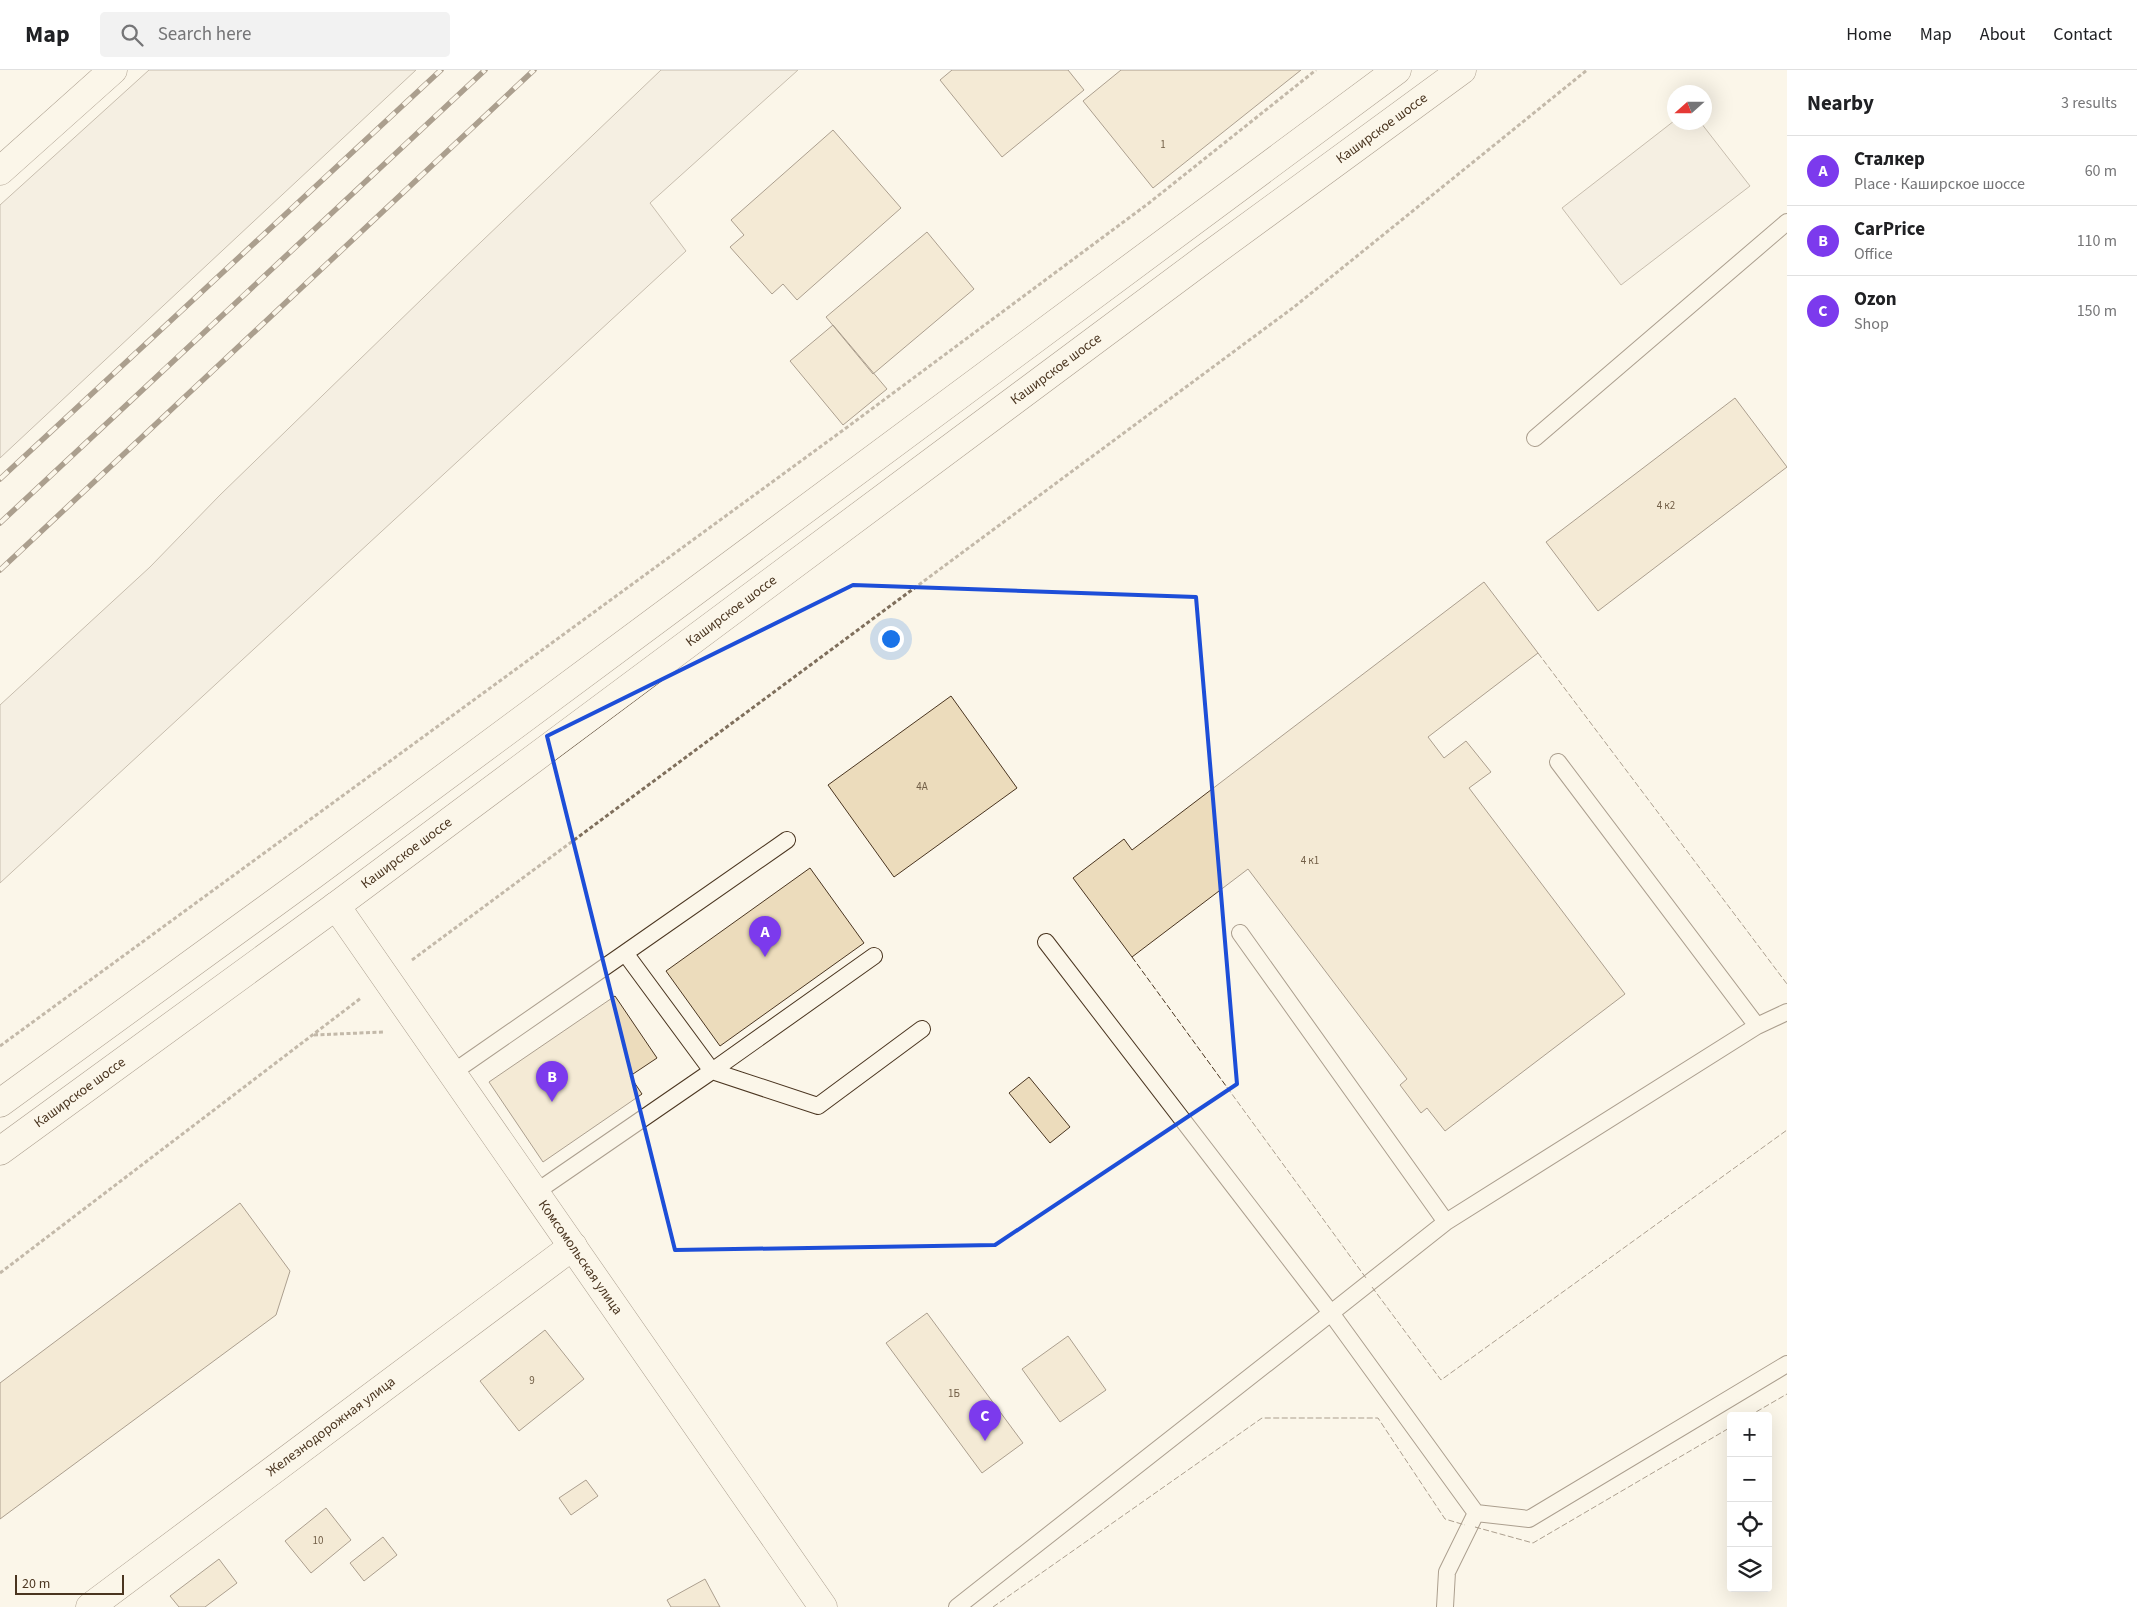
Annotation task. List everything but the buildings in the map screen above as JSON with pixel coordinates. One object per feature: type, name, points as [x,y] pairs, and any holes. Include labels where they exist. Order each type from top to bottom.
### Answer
[{"type":"main road","points":[[0,171],[113,70]]},
{"type":"main road","points":[[0,1103],[321,869],[1397,70]]},
{"type":"main road","name":"Каширское шоссе","points":[[0,1151],[336,906],[1204,258],[1462,70]]},
{"type":"main road","name":"Комсомольская улица","points":[[336,906],[823,1607]]},
{"type":"main road","name":"Железнодорожная улица","points":[[90,1607],[573,1246]]},
{"type":"lane","points":[[1535,438],[1787,222]]},
{"type":"lane","points":[[1558,762],[1757,1026]]},
{"type":"lane","points":[[452,1073],[787,840]]},
{"type":"lane","points":[[1240,933],[1446,1222]]},
{"type":"lane","points":[[1046,942],[1331,1313],[1476,1513],[1529,1519],[1787,1364]]},
{"type":"lane","points":[[626,953],[712,1071],[818,1106],[922,1029]]},
{"type":"lane","points":[[536,1192],[712,1071],[874,956]]},
{"type":"lane","points":[[957,1607],[1446,1222],[1757,1026],[1787,1012]]},
{"type":"lane","points":[[1445,1607],[1447,1572],[1476,1513]]},
{"type":"path","points":[[0,1046],[1149,203],[1316,70]]},
{"type":"path","points":[[0,1273],[386,979],[1294,307],[1587,70]]},
{"type":"path","points":[[313,1036],[385,1032]]},
{"type":"highlighted area","points":[[853,585],[1196,597],[1237,1084],[995,1245],[675,1250],[547,736]]},
{"type":"shaded area","points":[[149,70],[416,70],[0,458],[0,205]]},
{"type":"shaded area","points":[[661,70],[798,70],[650,203],[686,251],[0,883],[0,705],[150,567],[220,495]]},
{"type":"shaded area","points":[[1667,126],[1667,130],[1706,130],[1750,186],[1621,285],[1562,208]]},
{"type":"railway","points":[[0,479],[441,70]]},
{"type":"railway","points":[[0,523],[485,70]]},
{"type":"railway","points":[[0,570],[534,70]]},
{"type":"fence","points":[[1538,653],[1787,984]]},
{"type":"fence","points":[[1132,957],[1366,1278]]},
{"type":"fence","points":[[1372,1287],[1441,1380],[1787,1130]]},
{"type":"fence","points":[[1756,1412],[1787,1394]]},
{"type":"fence","points":[[993,1607],[1262,1418],[1378,1418],[1445,1519],[1465,1525]]},
{"type":"fence","points":[[1475,1527],[1533,1543],[1727,1429]]},
{"type":"place","name":"Сталкер","points":[[765,957]]},
{"type":"place","name":"CarPrice","points":[[552,1102]]},
{"type":"place","name":"Ozon","points":[[985,1441]]}]
